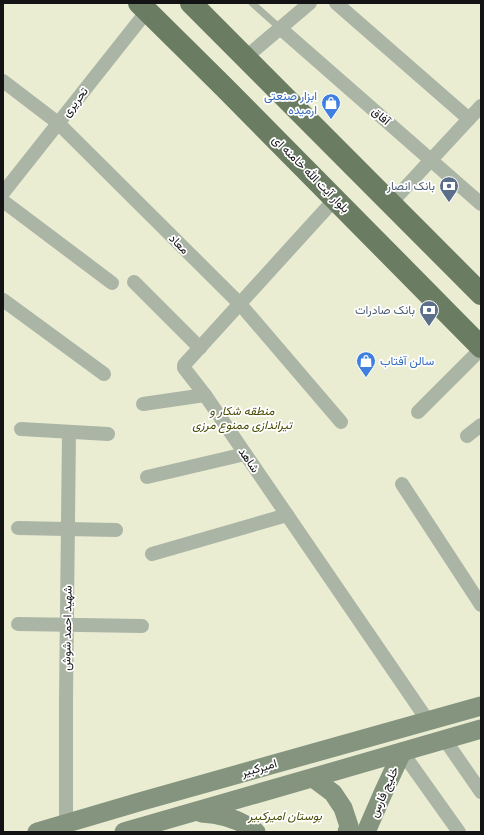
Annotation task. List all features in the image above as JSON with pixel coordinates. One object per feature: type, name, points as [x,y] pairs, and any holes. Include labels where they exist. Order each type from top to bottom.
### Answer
[{"type":"main road","points":[[191,3],[481,293]]},
{"type":"main road","name":"بلوار آیت الله خامنه ای","points":[[147,6],[481,348]]},
{"type":"main road","name":"امیرکبیر","points":[[37,832],[481,706]]},
{"type":"main road","name":"امیرکبیر","points":[[124,832],[481,729]]},
{"type":"main road","points":[[330,748],[341,770]]},
{"type":"main road","name":"خلیج فارس","points":[[368,827],[402,752]]},
{"type":"main road","points":[[313,778],[333,793],[343,808],[347,825],[368,827]]},
{"type":"main road","points":[[191,812],[219,814],[248,825],[256,832]]},
{"type":"street","points":[[246,57],[310,3]]},
{"type":"street","points":[[336,3],[469,118]]},
{"type":"street","name":"تحریری","points":[[3,192],[58,123],[147,6]]},
{"type":"street","name":"آفاق","points":[[280,28],[481,204]]},
{"type":"street","name":"معاد","points":[[3,81],[58,123],[240,304],[341,422]]},
{"type":"street","points":[[390,203],[432,160],[481,106]]},
{"type":"street","name":"شاهد","points":[[335,199],[184,365],[184,368],[205,395],[428,721]]},
{"type":"street","points":[[3,201],[112,283]]},
{"type":"street","points":[[134,282],[200,348]]},
{"type":"street","points":[[3,300],[104,374]]},
{"type":"street","points":[[418,412],[481,348]]},
{"type":"street","points":[[143,404],[205,395]]},
{"type":"street","points":[[467,436],[481,425]]},
{"type":"street","points":[[21,429],[108,434]]},
{"type":"street","name":"شهید احمد شوش","points":[[66,823],[66,625],[69,432]]},
{"type":"street","points":[[146,477],[245,454]]},
{"type":"street","points":[[402,484],[481,605]]},
{"type":"street","points":[[152,554],[287,515]]},
{"type":"street","points":[[18,528],[116,530]]},
{"type":"street","points":[[18,624],[142,626]]},
{"type":"street","points":[[445,740],[481,792]]},
{"type":"street","points":[[402,752],[459,832]]},
{"type":"lane","points":[[252,3],[280,28]]},
{"type":"green space","name":"منطقه شکار و تیراندازی ممنوع مرزی","points":[[3,3],[481,3],[481,832],[3,832]]},
{"type":"place","name":"ابزار صنعتی ارمیده","points":[[331,120]]},
{"type":"place","name":"بانک انصار","points":[[449,203]]},
{"type":"place","name":"بانک صادرات","points":[[429,327]]},
{"type":"place","name":"سالن آفتاب","points":[[366,378]]},
{"type":"park label","name":"بوستان امیرکبیر","points":[[285,816]]}]
